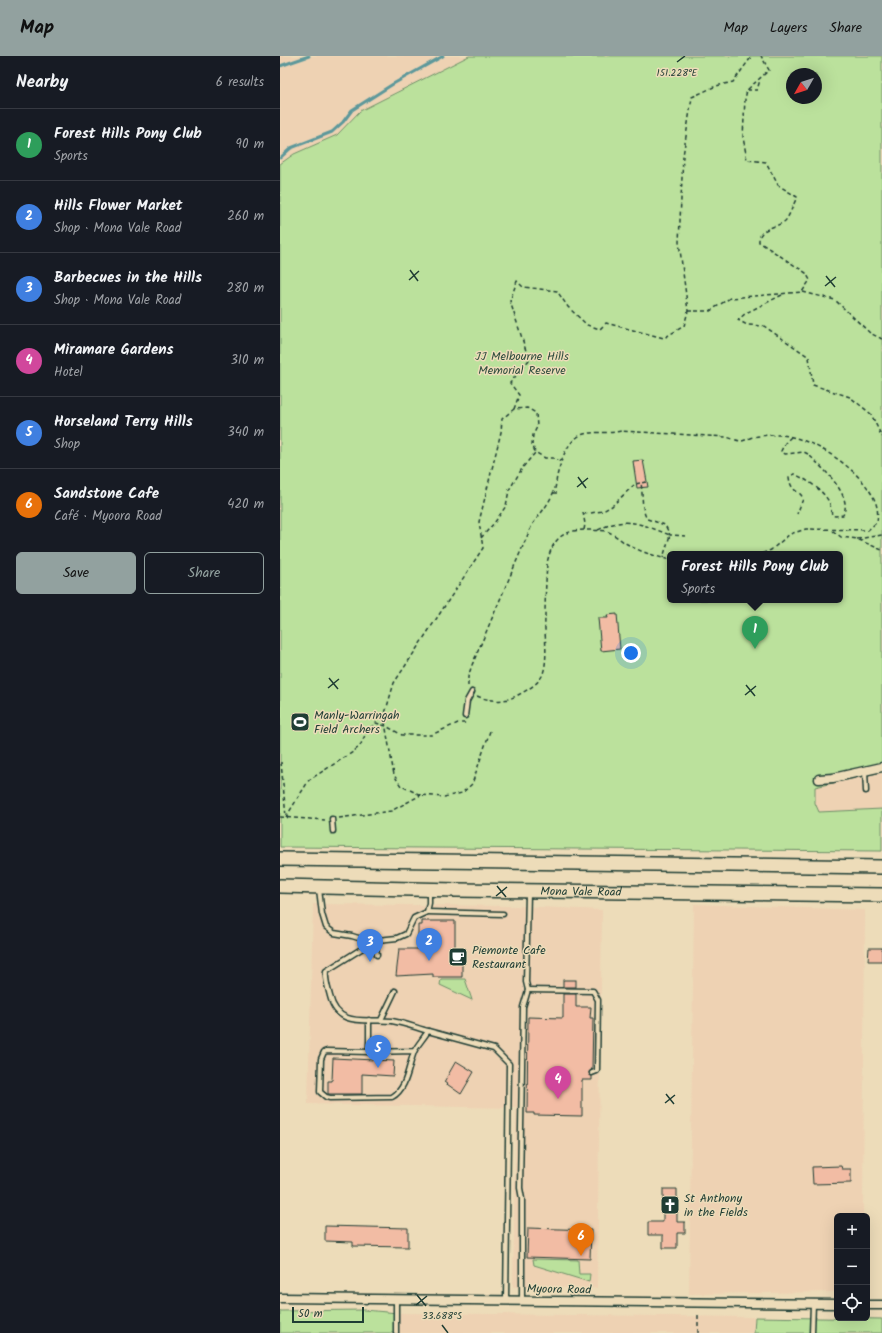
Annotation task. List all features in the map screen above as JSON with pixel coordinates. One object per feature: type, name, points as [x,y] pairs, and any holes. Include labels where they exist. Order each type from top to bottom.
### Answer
[{"type":"highway","points":[[280,859],[882,867]]},
{"type":"highway","name":"Mona Vale Road","points":[[280,886],[429,890],[882,894]]},
{"type":"street","points":[[819,779],[833,778],[882,767]]},
{"type":"street","name":"Myoora Road","points":[[280,1298],[834,1304]]},
{"type":"street","points":[[870,1305],[882,1305]]},
{"type":"lane","points":[[465,716],[467,701],[472,692]]},
{"type":"lane","points":[[865,771],[866,790]]},
{"type":"lane","points":[[332,819],[332,831]]},
{"type":"lane","points":[[319,887],[322,914],[326,927],[334,933],[352,936],[368,941],[397,938],[406,934],[414,918],[427,912],[503,914]]},
{"type":"lane","points":[[427,912],[429,890]]},
{"type":"lane","points":[[522,1300],[522,1199],[520,1188],[522,1007],[528,990],[526,982],[528,891]]},
{"type":"lane","points":[[375,940],[377,955]]},
{"type":"lane","points":[[368,941],[366,946],[326,971],[332,1003],[334,1008],[339,1013],[352,1020],[381,1020],[396,1022],[494,1049],[510,1064],[506,1300]]},
{"type":"lane","points":[[528,990],[593,991],[598,1000],[597,1070],[592,1073]]},
{"type":"lane","points":[[381,1020],[395,991]]},
{"type":"lane","points":[[369,1020],[369,1052]]},
{"type":"lane","points":[[414,1051],[369,1052],[330,1050],[324,1052],[321,1058],[320,1092],[330,1098],[392,1098],[400,1091],[411,1065],[414,1051],[428,1031]]},
{"type":"lane","points":[[396,1299],[396,1333]]},
{"type":"lane","points":[[812,1333],[813,1304]]},
{"type":"path","points":[[490,732],[472,784],[462,793],[444,797],[421,795],[401,786],[394,774],[384,717],[394,683],[483,548],[479,522],[501,432],[502,419],[514,409],[519,395],[510,383],[529,360],[510,301],[517,281],[524,288],[557,291],[568,307],[588,325],[600,329],[606,323],[664,338],[684,326],[688,311],[678,242],[682,156],[692,97],[716,86],[733,82],[752,56]]},
{"type":"path","points":[[762,56],[769,70],[747,90],[745,99],[744,137],[747,160],[766,162],[778,185],[797,197],[786,221],[762,232],[758,237],[758,242],[806,273],[810,280],[802,292]]},
{"type":"path","points":[[747,90],[756,90],[760,78]]},
{"type":"path","points":[[688,311],[710,311],[730,298],[802,292],[835,300],[870,333],[882,339]]},
{"type":"path","points":[[784,294],[746,313],[738,320],[747,325],[764,326],[809,357],[813,385],[850,397],[871,414],[882,437]]},
{"type":"path","points":[[514,409],[527,408],[536,413],[537,427],[533,435],[532,444],[535,452],[545,458],[553,458],[562,462]]},
{"type":"path","points":[[667,559],[645,553],[607,531],[584,530],[565,533],[556,541],[549,554],[544,618],[545,663],[539,680],[535,685],[514,698],[505,700],[491,700],[482,698],[472,692],[469,688],[468,680],[472,665],[532,525],[553,493],[568,446],[573,440],[584,434],[621,431],[726,437],[742,441],[750,438],[772,435],[791,437],[809,442],[836,458],[856,475],[866,486],[875,500],[878,510],[878,522],[868,530],[806,530],[790,534],[768,551]]},
{"type":"path","points":[[791,437],[785,442],[781,451],[785,454],[804,452],[808,454],[838,487],[845,503],[845,511],[842,515],[832,515],[830,503],[816,487],[805,479],[794,474],[789,477],[792,489],[802,496],[803,500],[797,514]]},
{"type":"path","points":[[481,538],[506,506],[509,490],[523,467],[535,452]]},
{"type":"path","points":[[584,530],[584,513],[603,511],[612,506],[636,484],[646,482]]},
{"type":"path","points":[[640,483],[643,498],[643,512],[647,519],[665,525],[670,535],[663,558]]},
{"type":"path","points":[[553,493],[560,493]]},
{"type":"path","points":[[597,531],[609,525],[621,522],[637,523],[670,535],[687,536]]},
{"type":"path","points":[[831,530],[841,537],[857,539],[882,535]]},
{"type":"path","points":[[857,539],[882,550]]},
{"type":"path","points":[[286,817],[309,780],[353,752],[360,746],[367,731],[376,723],[386,726],[402,735],[431,735],[458,723],[467,723]]},
{"type":"path","points":[[281,762],[286,817]]},
{"type":"path","points":[[280,817],[321,821],[391,811],[421,795]]},
{"type":"path","points":[[698,1312],[698,1333]]},
{"type":"shaded area","points":[[280,56],[469,56],[360,111],[337,135],[294,154],[280,164]]},
{"type":"shaded area","points":[[882,772],[882,844],[814,843],[815,787]]},
{"type":"shaded area","points":[[313,904],[519,906],[602,910],[597,1288],[513,1287],[516,1108],[308,1104]]},
{"type":"shaded area","points":[[694,904],[865,910],[863,1213],[834,1213],[834,1292],[689,1294]]},
{"type":"shaded area","points":[[398,1313],[755,1317],[754,1333],[397,1333]]},
{"type":"green space","name":"JJ Melbourne Hills Memorial Reserve","points":[[469,56],[882,56],[882,772],[815,787],[815,803],[819,812],[882,809],[882,851],[280,847],[280,164],[294,154],[337,135],[360,111]]},
{"type":"green space","points":[[441,979],[465,979],[472,1000],[440,985]]},
{"type":"green space","points":[[533,1259],[578,1260],[579,1274],[590,1274],[589,1282],[534,1265]]},
{"type":"green space","points":[[364,1310],[398,1313],[397,1333],[280,1333],[280,1311]]},
{"type":"green space","points":[[755,1317],[834,1318],[834,1321],[870,1321],[870,1319],[882,1319],[882,1333],[754,1333]]},
{"type":"building","points":[[643,460],[648,487],[637,488],[633,461]]},
{"type":"building","points":[[617,614],[620,649],[601,651],[598,618],[608,618],[607,615]]},
{"type":"building","points":[[422,921],[455,921],[455,950],[462,950],[462,977],[433,977],[433,974],[396,976],[399,949],[418,949],[418,925],[422,925]]},
{"type":"building","points":[[869,948],[882,948],[882,961],[868,961]]},
{"type":"building","points":[[563,980],[576,980],[576,987],[563,987]]},
{"type":"building","points":[[563,994],[576,994],[576,1007],[591,1007],[590,1018],[593,1018],[592,1069],[589,1073],[592,1076],[592,1080],[582,1080],[582,1116],[534,1115],[534,1113],[527,1113],[528,1017],[563,1018]]},
{"type":"building","points":[[333,1058],[394,1061],[393,1076],[362,1074],[362,1094],[328,1094],[328,1081],[332,1081]]},
{"type":"building","points":[[456,1061],[474,1072],[461,1094],[444,1082]]},
{"type":"building","points":[[841,1166],[842,1169],[851,1169],[851,1183],[813,1184],[812,1167]]},
{"type":"building","name":"St Anthony in the Fields","points":[[663,1189],[677,1189],[677,1222],[685,1222],[685,1233],[677,1233],[677,1248],[663,1248],[663,1235],[648,1235],[648,1222],[663,1222]]},
{"type":"building","points":[[325,1226],[408,1228],[408,1247],[353,1246],[353,1242],[325,1241]]},
{"type":"building","points":[[528,1228],[591,1230],[590,1259],[527,1257]]},
{"type":"waterway","points":[[280,66],[309,56]]},
{"type":"waterway","points":[[280,158],[291,148],[332,132],[343,122],[352,110],[393,84],[443,56]]},
{"type":"place","name":"Forest Hills Pony Club","points":[[755,649]]},
{"type":"place","name":"Manly-Warringah Field Archers","points":[[300,722]]},
{"type":"place","name":"Piemonte Cafe Restaurant","points":[[458,957]]},
{"type":"place","name":"Hills Flower Market","points":[[429,961]]},
{"type":"place","name":"Barbecues in the Hills","points":[[370,962]]},
{"type":"place","name":"Horseland Terry Hills","points":[[378,1068]]},
{"type":"place","name":"Miramare Gardens","points":[[558,1099]]},
{"type":"place","name":"St Anthony in the Fields","points":[[670,1205]]},
{"type":"place","name":"Sandstone Cafe","points":[[581,1256]]}]
